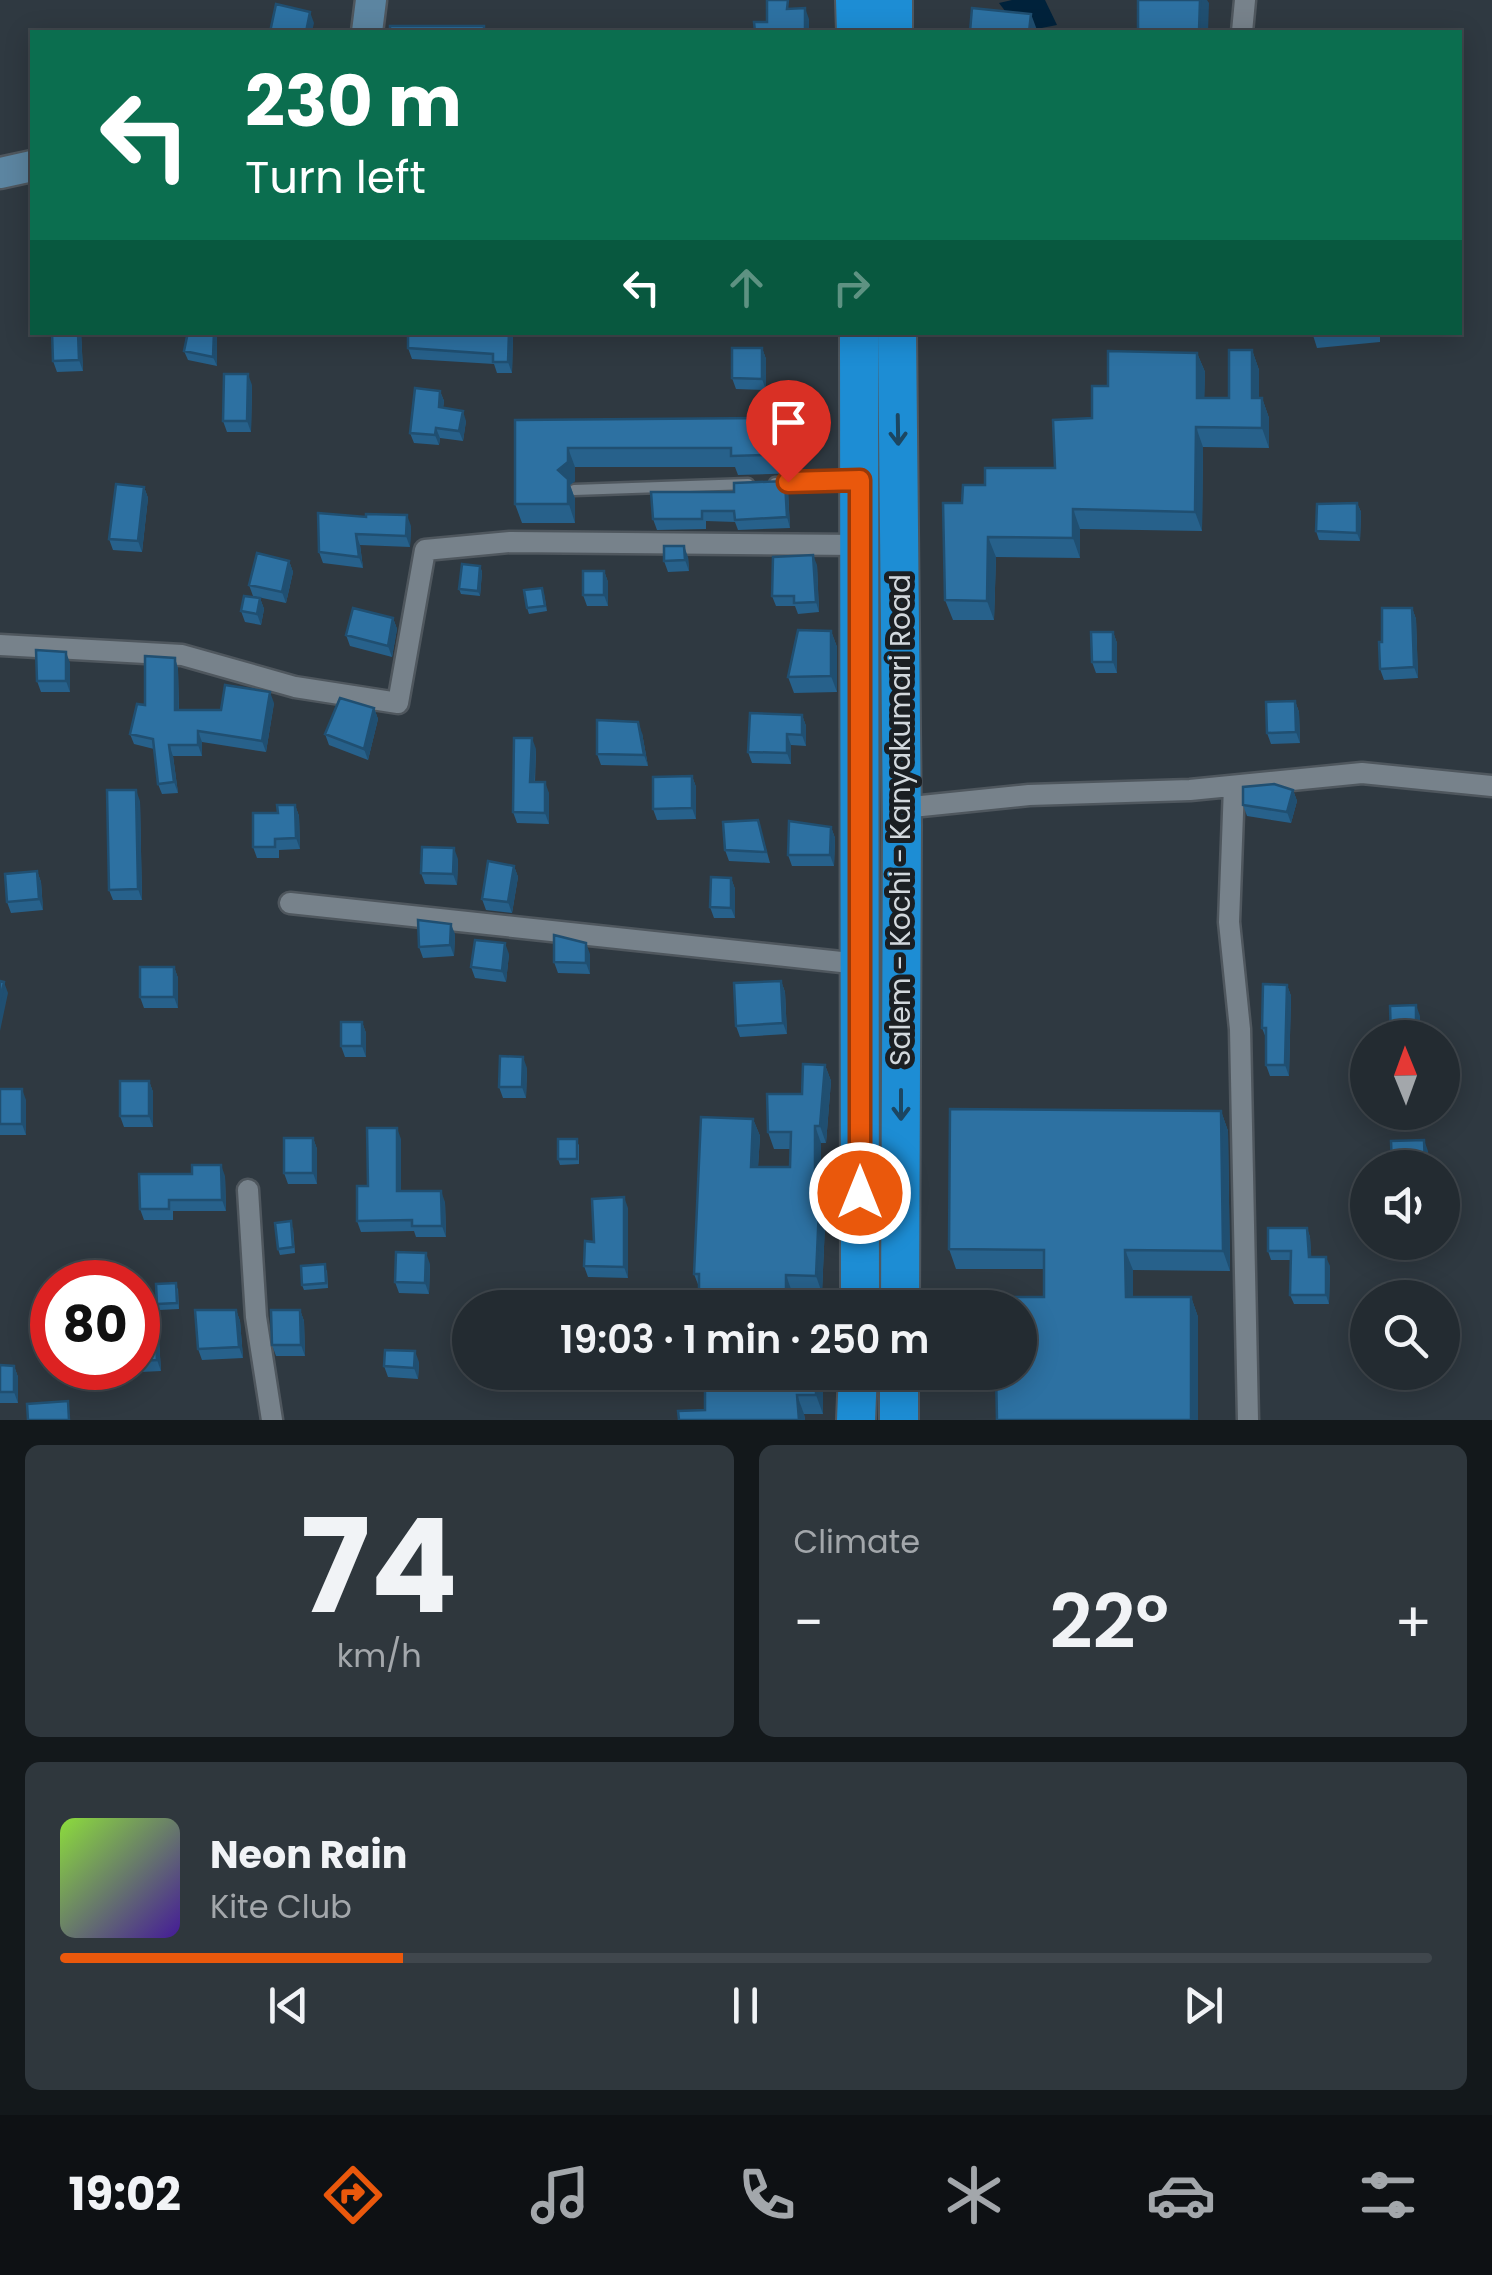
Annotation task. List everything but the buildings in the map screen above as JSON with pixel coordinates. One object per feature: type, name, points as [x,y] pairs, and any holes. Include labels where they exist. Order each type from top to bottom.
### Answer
[{"type":"highway","points":[[856,0],[856,30]]},
{"type":"highway","points":[[893,0],[894,30]]},
{"type":"highway","name":"Salem - Kochi - Kanyakumari Road","points":[[859,335],[860,1290]]},
{"type":"highway","name":"Salem - Kochi - Kanyakumari Road","points":[[897,335],[902,808],[900,1290]]},
{"type":"highway","points":[[856,1420],[857,1390]]},
{"type":"highway","points":[[899,1390],[899,1420]]},
{"type":"street","points":[[366,30],[370,0]]},
{"type":"street","points":[[1242,30],[1245,0]]},
{"type":"street","points":[[0,173],[30,166]]},
{"type":"street","points":[[0,645],[182,655],[295,687],[398,702],[424,550],[510,542],[860,545]]},
{"type":"street","points":[[902,808],[1029,795],[1131,794],[1362,773],[1492,786]]},
{"type":"street","points":[[1234,786],[1230,922],[1240,1030],[1248,1420]]},
{"type":"street","points":[[290,902],[860,964]]},
{"type":"street","points":[[248,1190],[256,1317],[272,1420]]},
{"type":"lane","points":[[574,490],[860,480]]},
{"type":"water","points":[[1045,0],[1057,25],[1019,30],[999,3]]},
{"type":"route","points":[[788,482],[860,480],[860,1193]]}]
